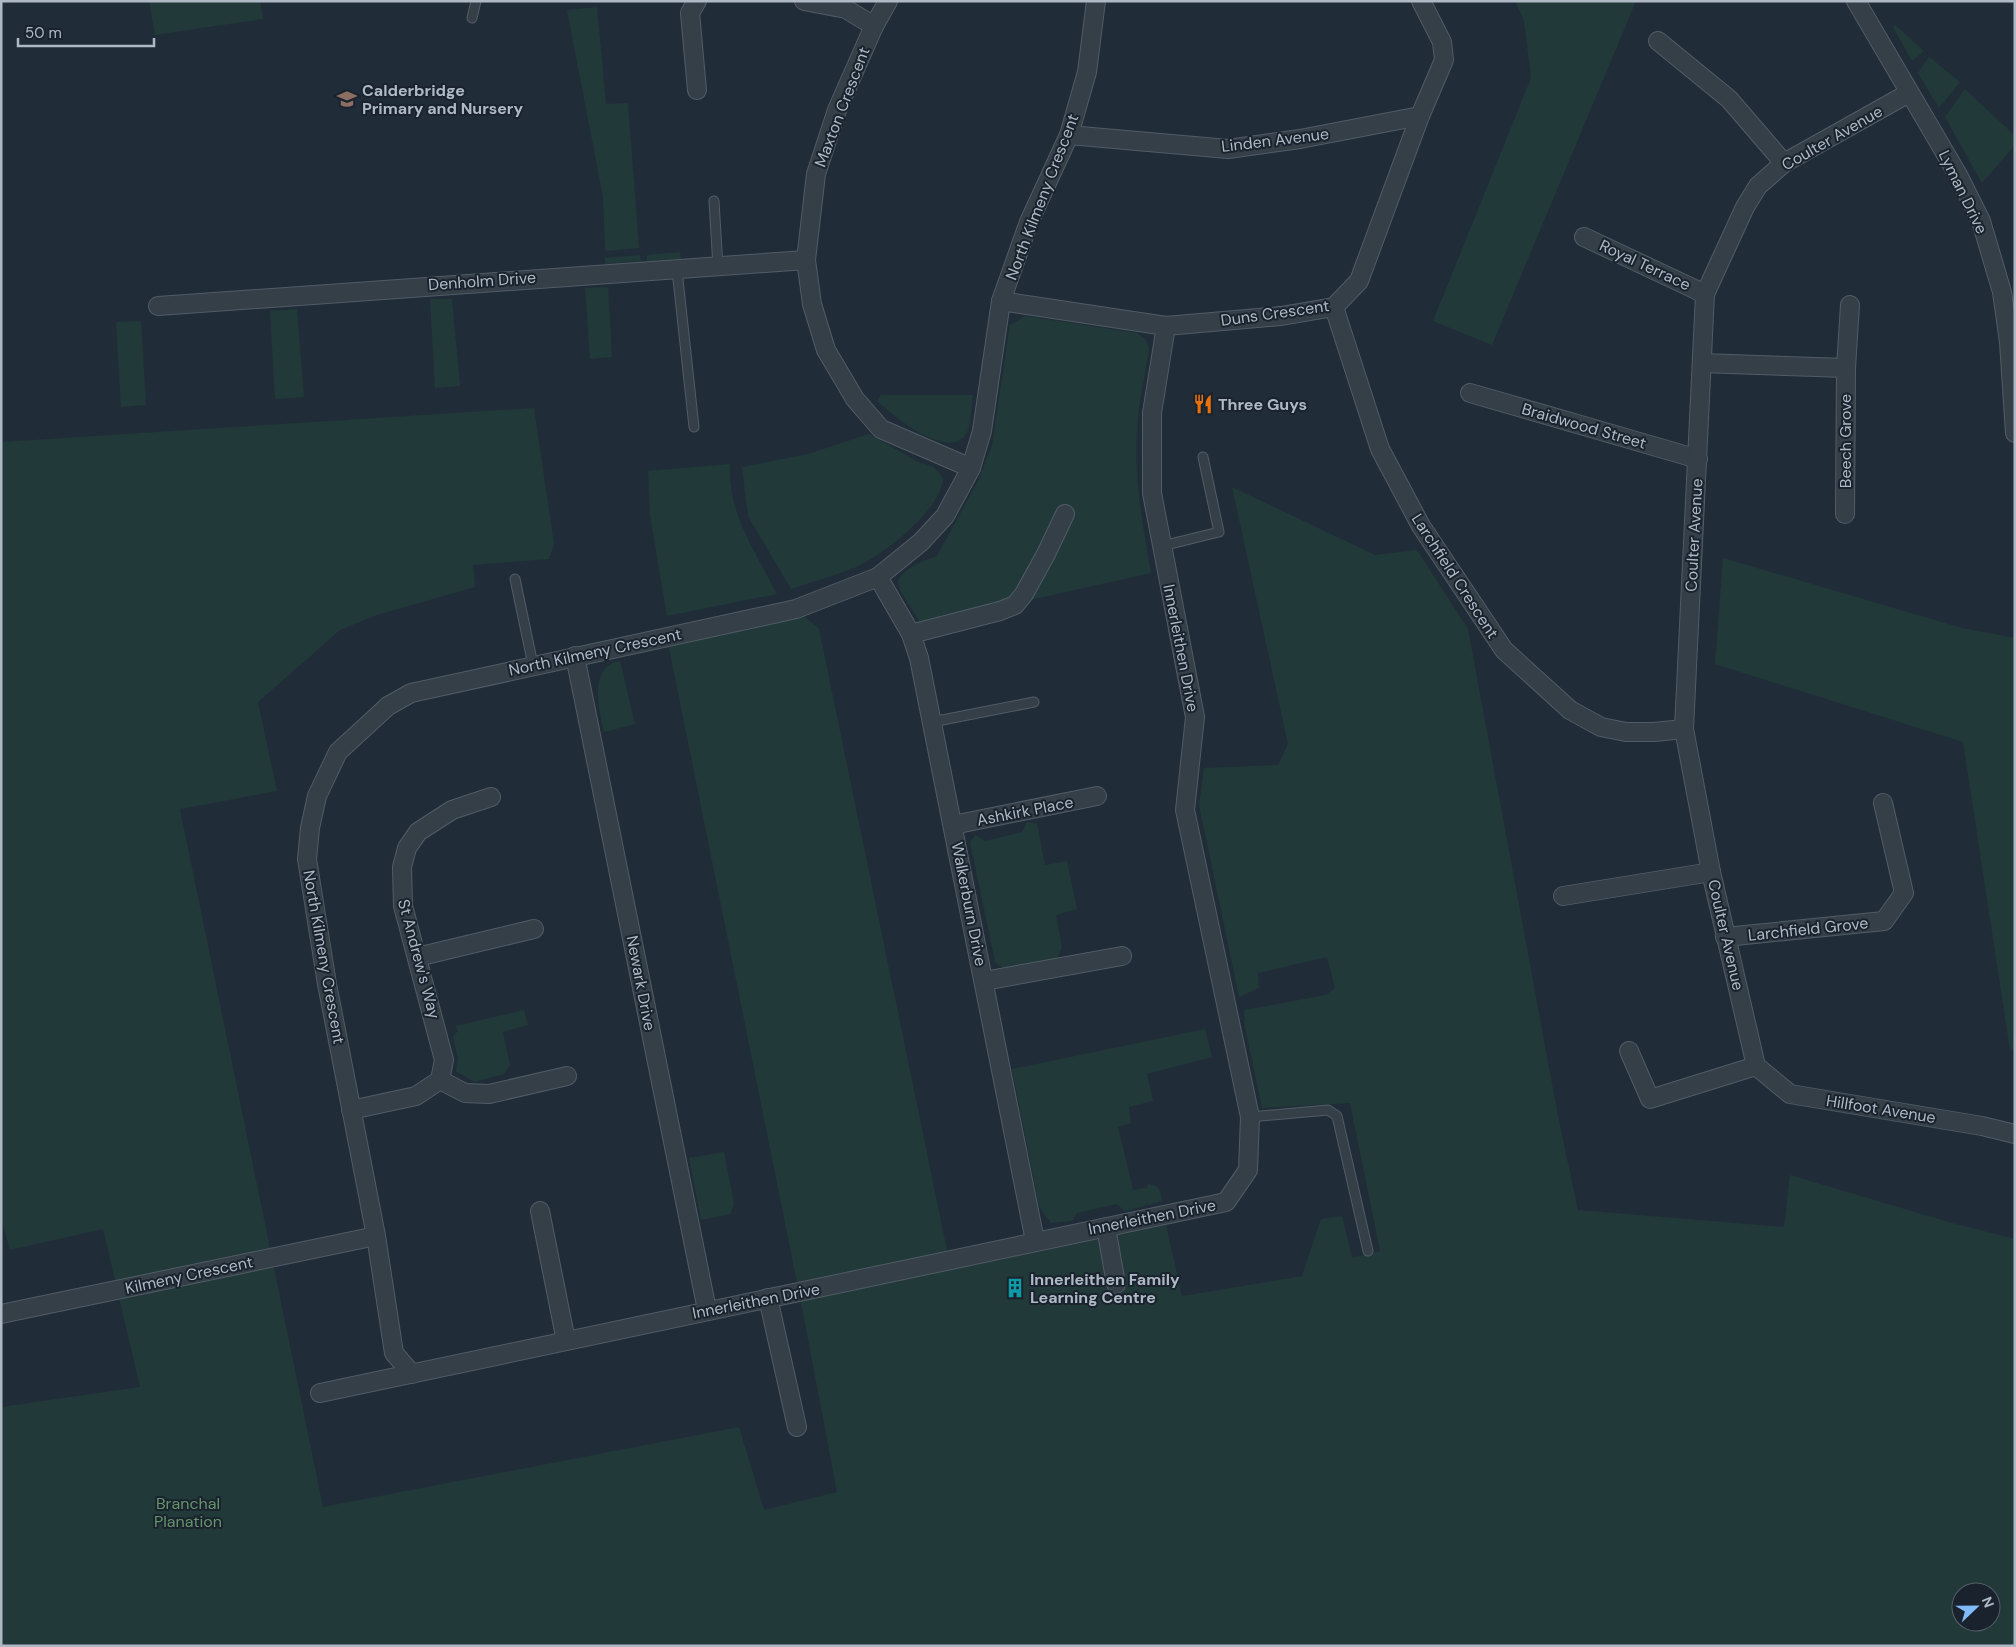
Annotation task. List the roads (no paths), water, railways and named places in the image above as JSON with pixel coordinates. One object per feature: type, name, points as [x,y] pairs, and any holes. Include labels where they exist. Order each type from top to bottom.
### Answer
[{"type":"street","points":[[697,1],[690,13],[697,90]]},
{"type":"street","points":[[804,1],[846,9],[874,26]]},
{"type":"street","name":"Maxton Crescent","points":[[888,1],[874,26],[837,110],[816,174],[806,260],[812,304],[826,350],[855,398],[881,429],[971,468]]},
{"type":"street","name":"North Kilmeny Crescent","points":[[412,1374],[394,1353],[376,1236],[351,1110],[307,859],[310,828],[317,796],[338,752],[388,706],[411,692],[667,638],[796,608],[878,577],[921,542],[945,516],[971,468],[982,431],[1002,301],[1029,222],[1069,135],[1087,72],[1096,1]]},
{"type":"street","name":"Duns Crescent","points":[[1002,301],[1166,326],[1281,316],[1334,307],[1358,281],[1420,116],[1444,60],[1442,42],[1421,1]]},
{"type":"street","name":"Lyman Drive","points":[[1856,1],[1958,175],[1981,221],[2002,292],[2012,342],[2015,433]]},
{"type":"street","points":[[1658,41],[1729,99],[1784,163]]},
{"type":"street","name":"Coulter Avenue","points":[[1756,1066],[1711,872],[1684,729],[1705,294],[1745,207],[1758,186],[1784,163],[1909,93]]},
{"type":"street","name":"Linden Avenue","points":[[1069,135],[1228,149],[1300,139],[1420,116]]},
{"type":"street","name":"Royal Terrace","points":[[1584,237],[1705,294]]},
{"type":"street","name":"Denholm Drive","points":[[158,306],[806,260]]},
{"type":"street","name":"Beech Grove","points":[[1846,514],[1846,368],[1850,304]]},
{"type":"street","name":"Larchfield Crescent","points":[[1334,307],[1380,449],[1421,526],[1504,650],[1570,710],[1601,727],[1626,732],[1684,729]]},
{"type":"street","name":"Innerleithen Drive","points":[[320,1393],[1226,1202],[1248,1170],[1250,1117],[1185,810],[1195,717],[1152,493],[1152,413],[1166,326]]},
{"type":"street","points":[[1702,362],[1846,368]]},
{"type":"street","name":"Braidwood Street","points":[[1470,393],[1698,459]]},
{"type":"street","points":[[911,634],[1000,611],[1015,605],[1024,594],[1046,554],[1065,514]]},
{"type":"street","name":"Walkerburn Drive","points":[[878,577],[911,634],[919,658],[1035,1241]]},
{"type":"street","name":"Newark Drive","points":[[576,656],[707,1310]]},
{"type":"street","name":"Ashkirk Place","points":[[953,825],[1097,796]]},
{"type":"street","name":"St Andrew's Way","points":[[440,1080],[444,1060],[403,906],[402,867],[407,848],[418,832],[435,819],[452,810],[491,797]]},
{"type":"street","name":"Larchfield Grove","points":[[1725,937],[1884,921],[1904,893],[1883,802]]},
{"type":"street","points":[[1563,896],[1711,872]]},
{"type":"street","points":[[417,957],[534,929]]},
{"type":"street","points":[[984,982],[1122,956]]},
{"type":"street","points":[[1629,1051],[1650,1099],[1756,1066]]},
{"type":"street","name":"Hillfoot Avenue","points":[[1756,1066],[1790,1094],[1982,1126],[2015,1134]]},
{"type":"street","points":[[351,1110],[416,1096],[440,1080],[465,1093],[489,1094],[567,1076]]},
{"type":"street","points":[[540,1211],[566,1341]]},
{"type":"street","points":[[1106,1227],[1116,1284]]},
{"type":"street","name":"Kilmeny Crescent","points":[[1,1314],[376,1236]]},
{"type":"street","points":[[768,1298],[797,1427]]},
{"type":"lane","points":[[472,18],[476,1]]},
{"type":"lane","points":[[714,202],[718,267]]},
{"type":"lane","points":[[677,270],[694,427]]},
{"type":"lane","points":[[1162,546],[1218,532],[1203,457]]},
{"type":"lane","points":[[515,579],[533,665]]},
{"type":"lane","points":[[932,722],[1034,702]]},
{"type":"lane","points":[[1250,1117],[1328,1110],[1338,1116],[1368,1252]]},
{"type":"place","name":"Calderbridge Primary and Nursery","points":[[347,99]]},
{"type":"place","name":"Three Guys","points":[[1203,404]]},
{"type":"place","name":"Innerleithen Family Learning Centre","points":[[1015,1288]]},
{"type":"park label","name":"Branchal Planation","points":[[188,1512]]}]
